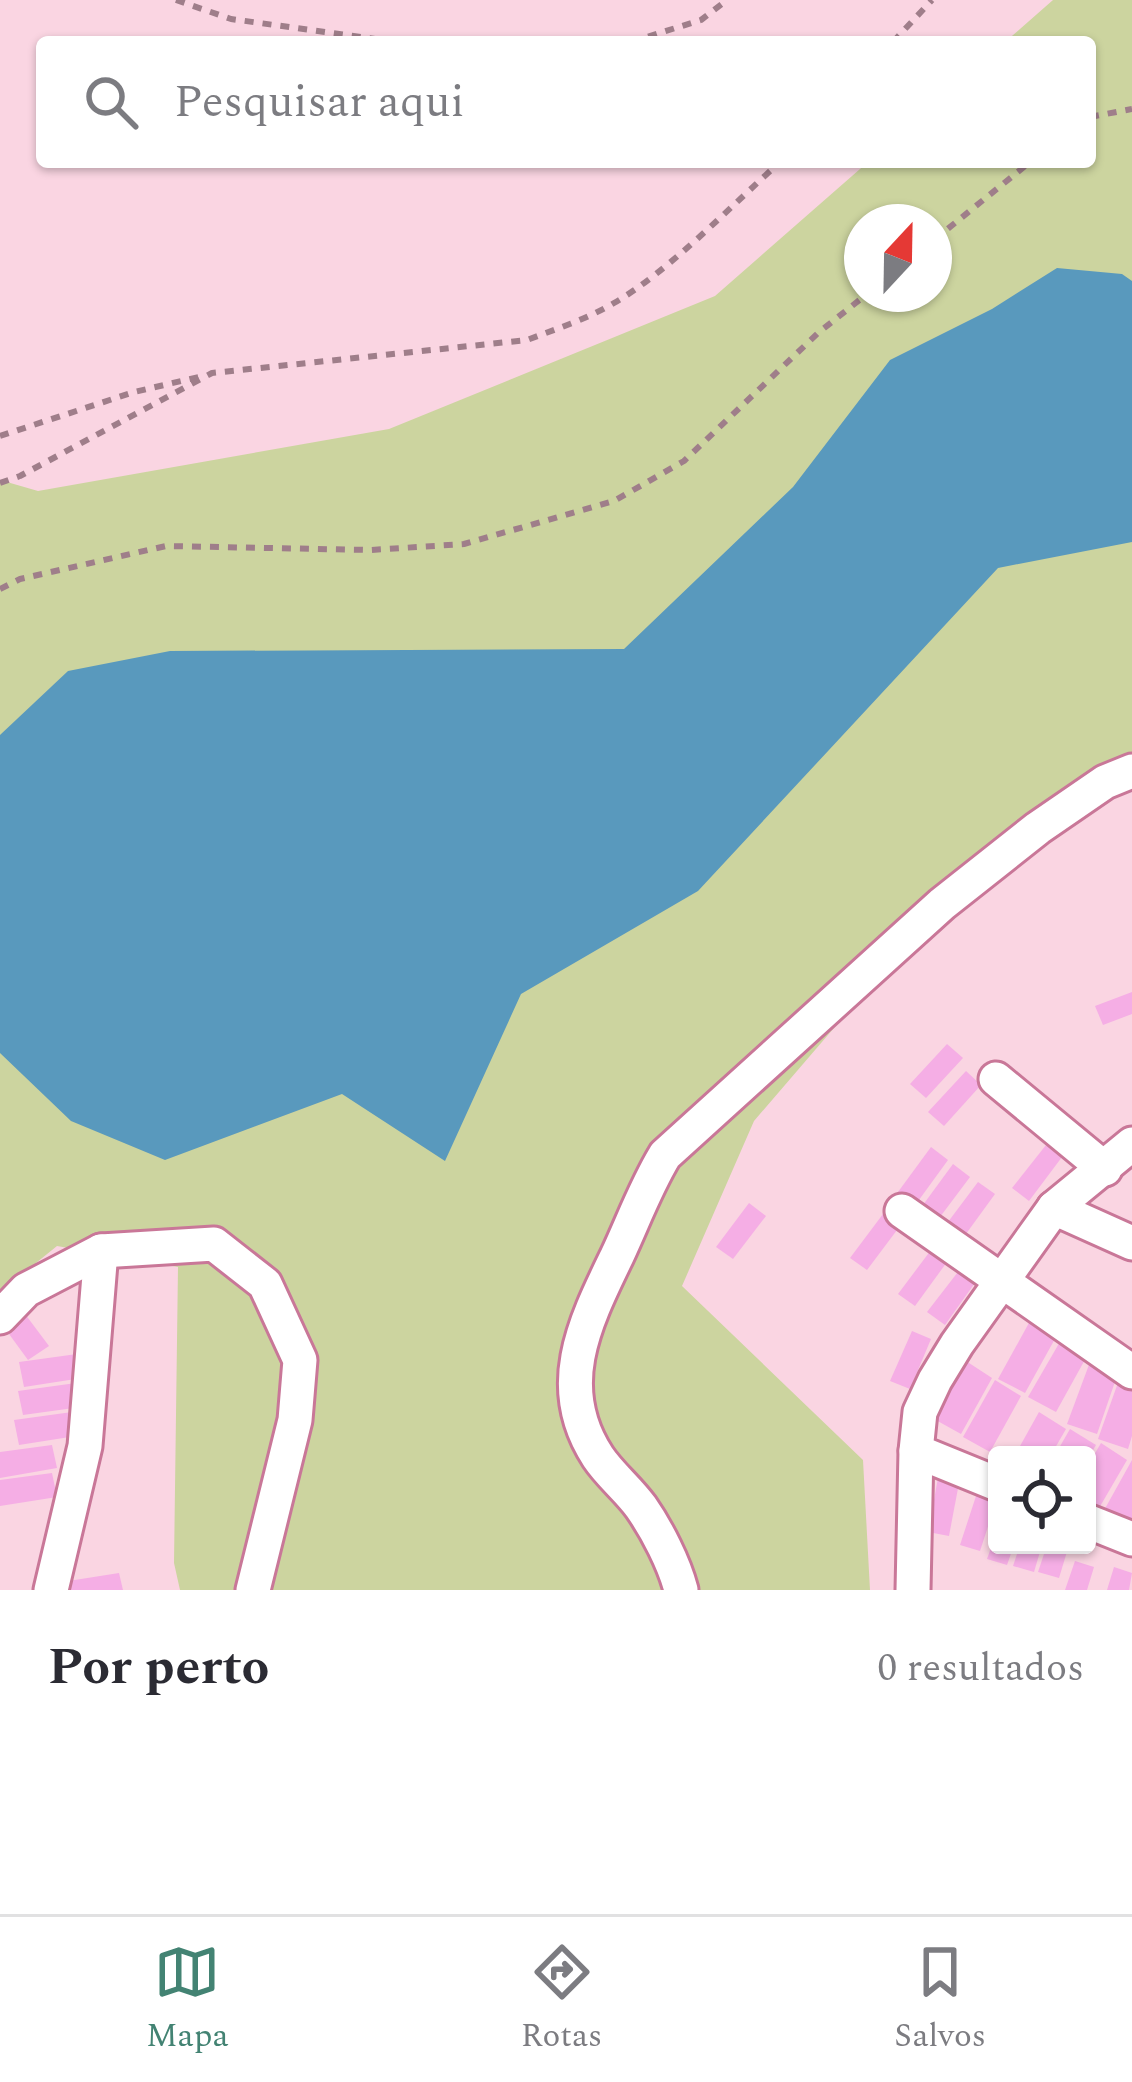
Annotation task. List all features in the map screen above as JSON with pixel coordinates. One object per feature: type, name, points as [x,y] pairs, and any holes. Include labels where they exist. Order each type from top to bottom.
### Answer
[{"type":"street","points":[[681,1590],[642,1508],[601,1462],[586,1436],[577,1398],[576,1364],[584,1324],[645,1187],[665,1155],[942,904],[1038,828],[1106,782],[1132,771]]},
{"type":"street","points":[[995,1079],[1105,1169]]},
{"type":"street","points":[[914,1590],[916,1451],[920,1412],[934,1380],[1054,1208],[1132,1144]]},
{"type":"street","points":[[1054,1208],[1132,1243]]},
{"type":"street","points":[[902,1211],[1132,1372]]},
{"type":"street","points":[[0,1317],[26,1291],[101,1251],[214,1244],[265,1285],[301,1360],[295,1420],[253,1590]]},
{"type":"street","points":[[51,1590],[85,1446],[101,1251]]},
{"type":"street","points":[[916,1451],[988,1480]]},
{"type":"street","points":[[1096,1525],[1132,1539]]},
{"type":"path","points":[[176,0],[231,19],[354,36]]},
{"type":"path","points":[[650,36],[701,20],[727,0]]},
{"type":"path","points":[[898,36],[932,0]]},
{"type":"path","points":[[1096,116],[1132,109]]},
{"type":"path","points":[[0,436],[134,392],[212,373],[526,340],[573,323],[641,284],[773,168]]},
{"type":"path","points":[[952,225],[1023,168]]},
{"type":"path","points":[[0,589],[20,580],[166,546],[371,550],[464,544],[614,500],[684,461],[844,312]]},
{"type":"path","points":[[0,482],[20,476],[212,373]]},
{"type":"green space","points":[[1053,0],[1132,0],[1132,776],[962,879],[754,1121],[682,1286],[863,1460],[870,1590],[180,1590],[174,1563],[178,1267],[57,1246],[0,1292],[0,480],[38,491],[389,429],[715,296],[861,168],[1096,168],[1096,36],[1012,36]]},
{"type":"water","points":[[1057,268],[1122,274],[1132,281],[1132,542],[998,568],[698,891],[521,994],[445,1161],[342,1094],[165,1160],[71,1121],[0,1053],[0,735],[68,671],[170,651],[624,649],[793,487],[890,360],[992,309]]},
{"type":"building","points":[[1132,992],[1132,1014],[1103,1025],[1095,1006]]},
{"type":"building","points":[[947,1044],[963,1058],[926,1098],[910,1084]]},
{"type":"building","points":[[966,1071],[981,1085],[944,1126],[928,1112]]},
{"type":"building","points":[[1046,1145],[1062,1157],[1029,1201],[1012,1188]]},
{"type":"building","points":[[931,1147],[948,1160],[916,1204],[898,1192]]},
{"type":"building","points":[[953,1164],[970,1177],[937,1221],[920,1209]]},
{"type":"building","points":[[978,1182],[995,1194],[963,1238],[945,1226]]},
{"type":"building","points":[[749,1203],[766,1216],[733,1259],[716,1247]]},
{"type":"building","points":[[883,1214],[900,1226],[867,1270],[850,1258]]},
{"type":"building","points":[[931,1250],[947,1262],[915,1306],[898,1294]]},
{"type":"building","points":[[961,1268],[977,1280],[945,1325],[927,1312]]},
{"type":"building","points":[[22,1310],[49,1346],[28,1360],[1,1323]]},
{"type":"building","points":[[1030,1321],[1056,1337],[1025,1393],[998,1379]]},
{"type":"building","points":[[912,1331],[931,1339],[910,1389],[890,1381]]},
{"type":"building","points":[[1061,1340],[1087,1356],[1056,1412],[1028,1397]]},
{"type":"building","points":[[77,1354],[82,1378],[24,1387],[19,1362]]},
{"type":"building","points":[[966,1361],[992,1378],[961,1434],[934,1419]]},
{"type":"building","points":[[1090,1362],[1118,1373],[1097,1434],[1067,1424]]},
{"type":"building","points":[[1120,1377],[1132,1382],[1128,1449],[1098,1439]]},
{"type":"building","points":[[995,1380],[1021,1396],[988,1451],[963,1437]]},
{"type":"building","points":[[76,1383],[81,1407],[23,1415],[18,1391]]},
{"type":"building","points":[[72,1412],[76,1436],[19,1445],[14,1420]]},
{"type":"building","points":[[1039,1412],[1066,1429],[1056,1446],[1020,1446]]},
{"type":"building","points":[[1070,1429],[1096,1445],[1095,1446],[1060,1446]]},
{"type":"building","points":[[1101,1443],[1127,1460],[1096,1513],[1096,1452]]},
{"type":"building","points":[[52,1445],[57,1468],[0,1478],[0,1452]]},
{"type":"building","points":[[1132,1460],[1132,1523],[1102,1514]]},
{"type":"building","points":[[52,1473],[57,1497],[0,1506],[0,1480]]},
{"type":"building","points":[[938,1478],[959,1483],[949,1536],[928,1532]]},
{"type":"building","points":[[977,1493],[988,1496],[988,1527],[980,1551],[960,1545]]},
{"type":"building","points":[[989,1554],[1011,1554],[1007,1565],[987,1559]]},
{"type":"building","points":[[1017,1554],[1039,1554],[1034,1572],[1013,1566]]},
{"type":"building","points":[[1044,1554],[1066,1554],[1059,1578],[1038,1572]]},
{"type":"building","points":[[1075,1561],[1094,1567],[1087,1590],[1065,1590]]},
{"type":"building","points":[[1114,1567],[1132,1573],[1129,1590],[1107,1590]]},
{"type":"building","points":[[119,1573],[123,1590],[63,1590],[62,1582]]}]
